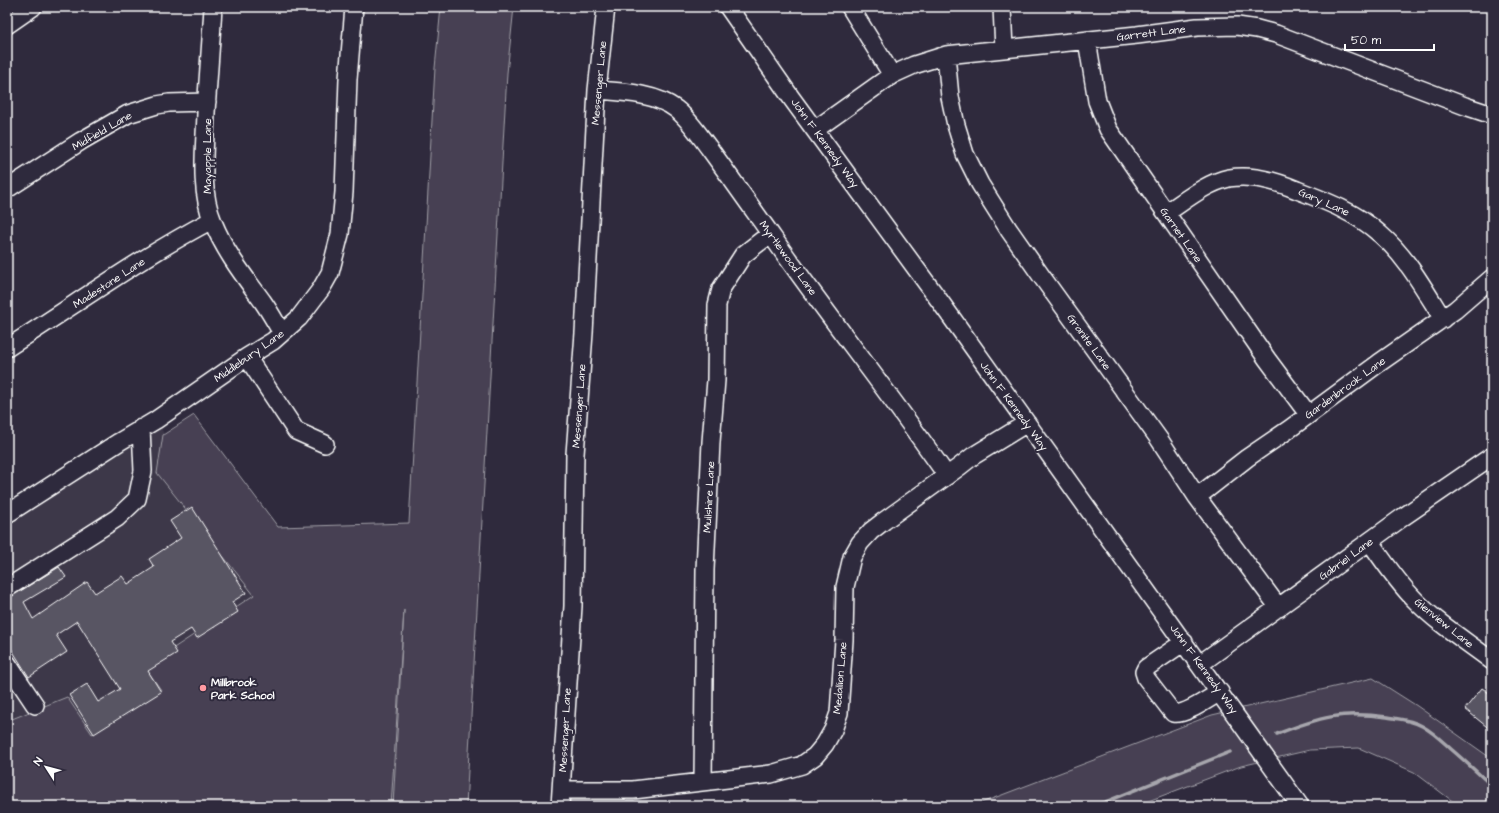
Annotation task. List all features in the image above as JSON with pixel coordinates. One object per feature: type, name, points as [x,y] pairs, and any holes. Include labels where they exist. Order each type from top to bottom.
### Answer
[{"type":"street","points":[[7,25],[33,7]]},
{"type":"street","name":"Mayapple Lane","points":[[213,7],[207,102],[205,186],[212,220],[225,249],[263,302],[282,333]]},
{"type":"street","name":"Middlebury Lane","points":[[7,514],[185,401],[247,357],[273,341],[299,318],[321,289],[330,273],[340,234],[344,192],[348,86],[354,7]]},
{"type":"street","name":"Messenger Lane","points":[[561,798],[573,606],[576,454],[598,90],[606,7]]},
{"type":"street","name":"John F Kennedy Way","points":[[728,7],[792,99],[816,129],[1200,664],[1300,806]]},
{"type":"street","points":[[850,7],[892,75]]},
{"type":"street","points":[[1002,7],[1004,49]]},
{"type":"street","name":"Garrett Lane","points":[[816,129],[892,75],[919,63],[946,55],[1137,35],[1197,27],[1237,26],[1257,29],[1294,40],[1465,106],[1492,114]]},
{"type":"street","name":"Garnet Lane","points":[[1087,40],[1097,101],[1108,129],[1267,359],[1308,414]]},
{"type":"street","name":"Granite Lane","points":[[946,55],[950,97],[956,125],[965,154],[980,184],[1009,230],[1053,293],[1159,439],[1197,497],[1279,608]]},
{"type":"street","name":"Myrtlewood Lane","points":[[598,90],[633,93],[663,102],[676,109],[697,132],[770,234],[902,412],[947,476]]},
{"type":"street","name":"Midfield Lane","points":[[7,189],[81,141],[128,114],[157,105],[170,103],[207,102]]},
{"type":"street","name":"Gary Lane","points":[[1166,213],[1204,188],[1229,178],[1258,178],[1289,186],[1339,207],[1368,224],[1381,234],[1402,257],[1443,319]]},
{"type":"street","name":"Madestone Lane","points":[[7,348],[185,234],[212,220]]},
{"type":"street","name":"Mullshire Lane","points":[[703,781],[705,570],[711,442],[716,380],[717,305],[721,289],[743,255],[770,234]]},
{"type":"street","name":"Gardenbrook Lane","points":[[1197,497],[1246,458],[1443,319],[1492,278]]},
{"type":"street","points":[[247,357],[296,431],[325,444]]},
{"type":"street","name":"Medallion Lane","points":[[561,798],[771,774],[802,765],[815,756],[825,744],[833,730],[839,713],[844,640],[845,587],[852,557],[860,543],[871,531],[913,499],[986,447],[1027,423]]},
{"type":"street","points":[[7,588],[117,518],[138,499],[143,471],[141,428]]},
{"type":"street","name":"Gabriel Lane","points":[[1200,664],[1492,456]]},
{"type":"street","name":"Glenview Lane","points":[[1370,542],[1414,600],[1443,625],[1492,661]]},
{"type":"street","points":[[1184,642],[1146,668],[1144,672],[1146,678],[1173,713],[1177,714],[1196,706],[1220,692]]},
{"type":"street","points":[[7,663],[35,705]]},
{"type":"shaded area","points":[[441,7],[514,7],[507,73],[466,806],[393,806],[404,610],[391,806],[7,806],[7,721],[67,697],[92,734],[161,690],[145,667],[254,595],[157,473],[163,435],[194,415],[278,527],[409,523],[435,68]]},
{"type":"shaded area","name":"Millbrook Park School","points":[[156,420],[206,505],[245,544],[408,548],[393,806],[7,806],[7,513]]},
{"type":"shaded area","points":[[1373,678],[1417,706],[1492,759],[1492,806],[1459,806],[1414,772],[1359,748],[1310,750],[1241,766],[1135,806],[973,806],[1212,715]]},
{"type":"building","points":[[192,507],[246,593],[232,602],[238,612],[197,638],[191,629],[170,642],[177,653],[148,671],[161,692],[94,734],[69,695],[87,684],[98,702],[120,689],[77,621],[56,635],[67,652],[29,677],[7,642],[7,598],[59,567],[66,577],[24,602],[33,619],[87,582],[95,593],[122,576],[128,584],[154,567],[149,559],[181,538],[170,521]]},
{"type":"building","points":[[1482,688],[1492,695],[1492,731],[1465,709]]},
{"type":"waterway","points":[[1277,734],[1306,723],[1343,715],[1371,715],[1410,721],[1422,726],[1434,734],[1492,786]]},
{"type":"waterway","points":[[1095,806],[1230,752]]},
{"type":"place","name":"Millbrook Park School","points":[[203,688]]}]
